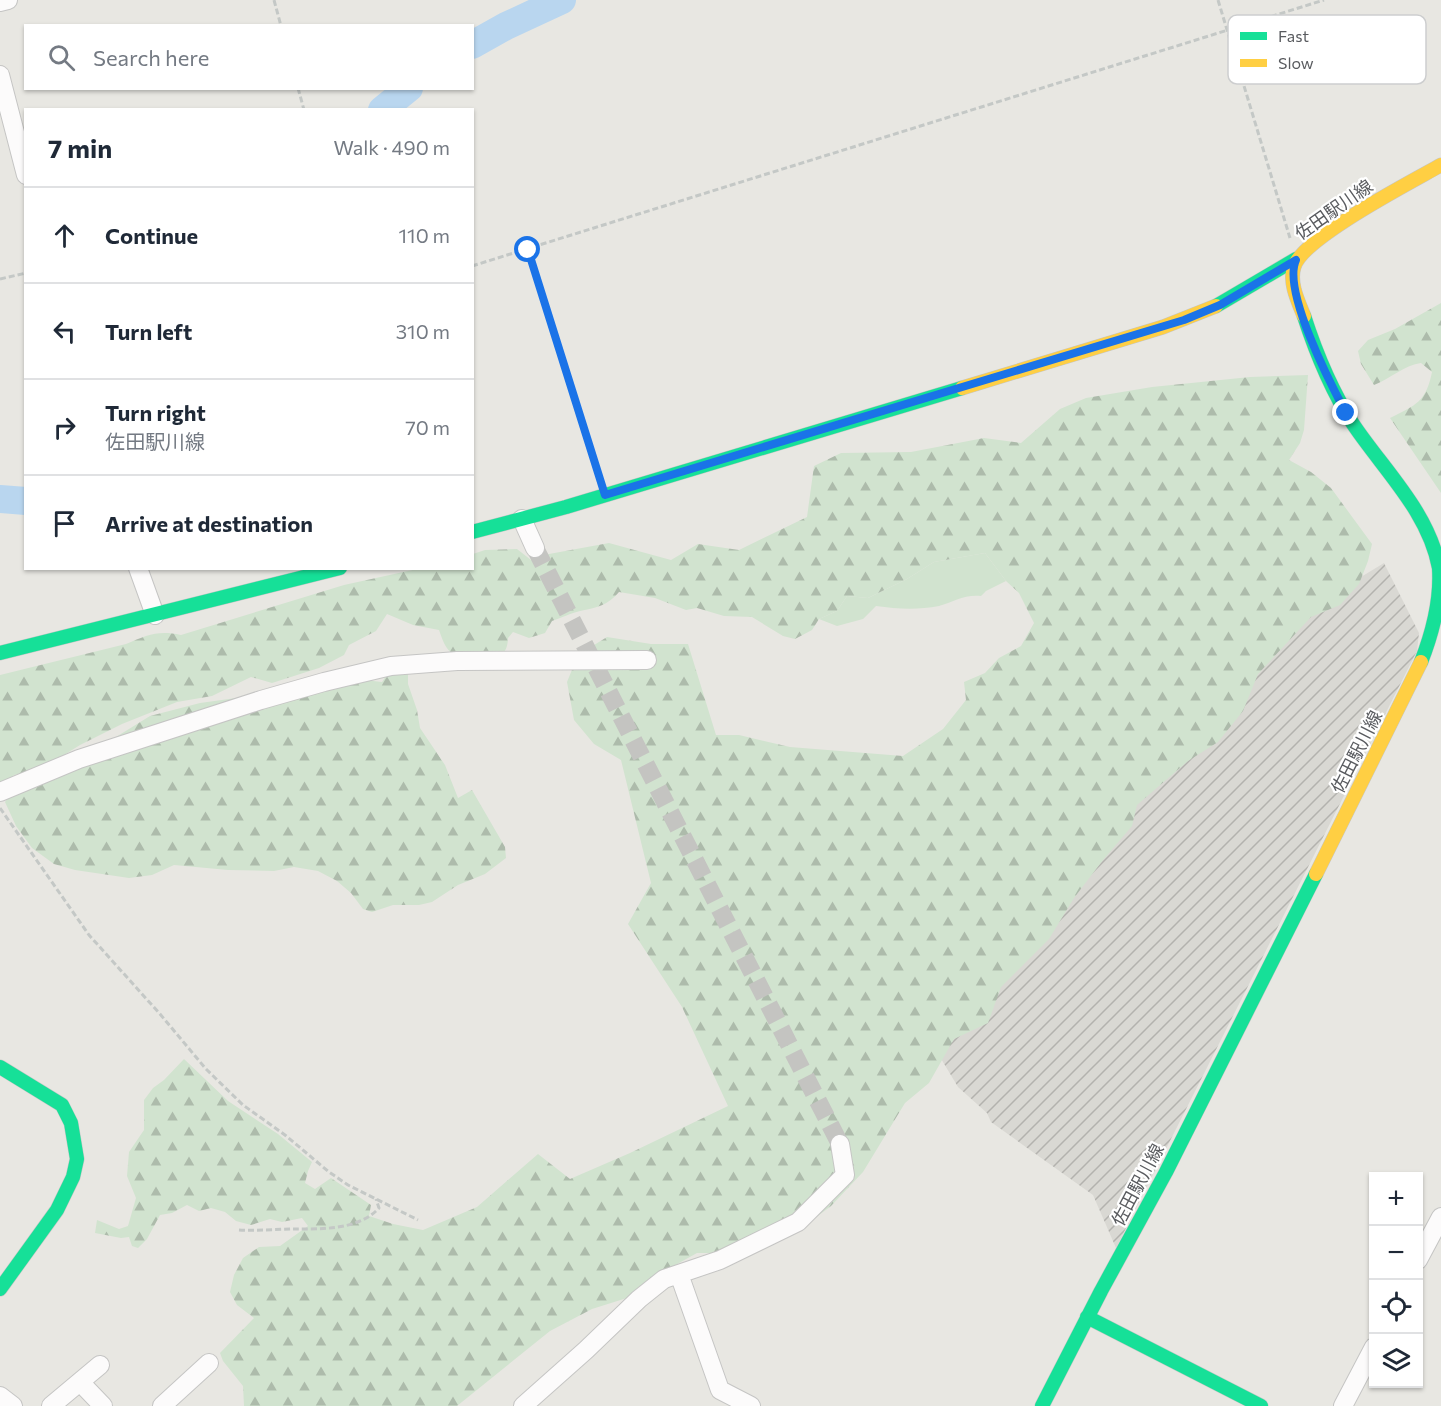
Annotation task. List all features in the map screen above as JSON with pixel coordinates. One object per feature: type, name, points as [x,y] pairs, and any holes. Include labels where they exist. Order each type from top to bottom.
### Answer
[{"type":"street","points":[[0,2],[8,0]]},
{"type":"street","points":[[0,75],[24,167]]},
{"type":"street","name":"佐田駅川線","points":[[1042,1406],[1433,656],[1439,611],[1440,573],[1435,551],[1417,516],[1346,413],[1321,363],[1294,287],[1293,274],[1296,260],[1317,240],[1363,209],[1441,165]]},
{"type":"street","points":[[474,531],[605,495],[1184,320],[1220,305],[1296,260]]},
{"type":"street","points":[[522,519],[535,548]]},
{"type":"street","points":[[139,570],[154,615]]},
{"type":"street","points":[[0,653],[332,570]]},
{"type":"street","points":[[0,792],[102,752],[261,700],[383,667],[457,661],[647,660]]},
{"type":"street","points":[[0,1067],[62,1105],[69,1114],[78,1151],[77,1164],[67,1192],[54,1214],[0,1289]]},
{"type":"street","points":[[523,1406],[639,1299],[664,1279],[720,1260],[798,1222],[845,1175],[840,1144]]},
{"type":"street","points":[[1423,1252],[1441,1217]]},
{"type":"street","points":[[679,1274],[720,1390],[751,1406]]},
{"type":"street","points":[[1087,1317],[1261,1406]]},
{"type":"street","points":[[1343,1406],[1369,1357]]},
{"type":"street","points":[[162,1406],[209,1363]]},
{"type":"street","points":[[51,1406],[100,1365]]},
{"type":"street","points":[[80,1382],[103,1406]]},
{"type":"street","points":[[0,1396],[13,1406]]},
{"type":"path","points":[[274,0],[280,24]]},
{"type":"path","points":[[1218,0],[1228,33]]},
{"type":"path","points":[[1276,15],[1324,0]]},
{"type":"path","points":[[474,265],[1227,30]]},
{"type":"path","points":[[1243,84],[1296,260]]},
{"type":"path","points":[[299,90],[303,108]]},
{"type":"path","points":[[528,250],[605,495]]},
{"type":"path","points":[[0,279],[24,273]]},
{"type":"path","points":[[0,807],[89,935],[221,1086],[348,1185],[418,1220]]},
{"type":"path","points":[[239,1230],[324,1229],[352,1223],[372,1215],[379,1208],[376,1198]]},
{"type":"shaded area","points":[[1384,563],[1419,633],[1417,651],[1116,1248],[1093,1195],[991,1122],[987,1113],[958,1087],[940,1057],[1064,897],[1176,744],[1282,625]]},
{"type":"green space","points":[[1441,303],[1441,493],[1390,418],[1413,406],[1423,396],[1432,372],[1421,363],[1415,364],[1374,385],[1361,364],[1358,351],[1368,340],[1395,329]]},
{"type":"green space","points":[[1308,375],[1304,430],[1300,443],[1289,460],[1311,472],[1331,488],[1372,544],[1359,584],[1340,605],[1311,617],[1258,674],[1243,711],[1218,742],[1188,761],[1137,805],[1132,826],[1074,898],[1049,939],[1001,987],[988,1023],[954,1039],[929,1083],[905,1103],[863,1172],[831,1206],[795,1233],[750,1253],[697,1253],[670,1268],[630,1297],[592,1309],[550,1331],[457,1406],[244,1406],[243,1386],[223,1361],[220,1353],[254,1318],[237,1305],[230,1292],[234,1275],[243,1258],[259,1247],[280,1246],[308,1226],[302,1218],[282,1222],[270,1219],[251,1225],[236,1221],[225,1212],[211,1208],[199,1211],[187,1205],[172,1213],[160,1215],[147,1239],[138,1248],[132,1246],[129,1237],[121,1238],[95,1233],[97,1220],[119,1229],[128,1226],[136,1198],[127,1176],[129,1152],[144,1130],[144,1100],[153,1088],[184,1059],[228,1101],[278,1134],[312,1162],[305,1183],[315,1189],[331,1178],[371,1205],[369,1216],[423,1230],[477,1207],[538,1154],[570,1179],[728,1106],[682,1007],[628,924],[651,883],[621,760],[594,744],[574,720],[567,682],[578,655],[607,637],[651,644],[688,644],[716,735],[739,735],[790,747],[903,756],[943,729],[966,700],[964,682],[985,673],[999,658],[1021,646],[1034,623],[1019,593],[1006,581],[985,553],[934,562],[907,579],[868,598],[847,596],[837,611],[819,619],[812,630],[795,639],[783,636],[752,617],[724,616],[697,608],[686,610],[655,598],[619,592],[602,605],[552,621],[545,633],[529,638],[513,632],[502,653],[477,651],[460,655],[448,650],[439,630],[413,625],[387,614],[376,631],[349,645],[344,655],[319,668],[272,683],[251,677],[212,696],[177,702],[122,724],[80,745],[40,770],[14,775],[0,787],[0,675],[126,644],[153,634],[181,635],[344,585],[412,570],[474,570],[474,554],[485,550],[517,549],[531,560],[549,554],[609,543],[671,560],[698,544],[739,550],[807,517],[814,466],[841,453],[911,452],[984,438],[1021,443],[1060,409],[1086,398],[1152,387],[1250,377]]},
{"type":"green space","points":[[985,553],[1006,581],[981,596],[964,597],[939,606],[923,608],[876,606],[863,619],[837,626],[819,619],[837,611],[847,596],[868,598],[907,579],[934,562]]},
{"type":"green space","points":[[396,661],[408,663],[408,684],[417,710],[420,728],[445,765],[458,798],[472,790],[505,847],[506,858],[485,874],[458,885],[432,902],[419,905],[393,905],[372,912],[363,909],[351,893],[337,881],[318,871],[294,867],[274,871],[174,865],[152,875],[129,878],[75,870],[54,864],[32,848],[16,826],[5,802],[17,784],[103,745],[150,716],[200,703],[364,680],[382,682]]},
{"type":"waterway","points":[[474,44],[562,0]]},
{"type":"waterway","points":[[384,108],[407,90]]},
{"type":"waterway","points":[[0,499],[24,501]]},
{"type":"tunnel","points":[[535,548],[840,1144]]},
{"type":"traffic: fast","points":[[1216,306],[1296,259]]},
{"type":"traffic: fast","points":[[1304,316],[1325,371],[1345,411],[1404,492],[1426,528],[1434,548],[1439,568],[1439,592],[1429,640],[1421,662]]},
{"type":"traffic: fast","points":[[474,531],[566,507],[962,388]]},
{"type":"traffic: fast","points":[[0,653],[332,570]]},
{"type":"traffic: fast","points":[[1042,1406],[1166,1172],[1316,874]]},
{"type":"traffic: fast","points":[[0,1067],[62,1105],[71,1123],[77,1159],[73,1177],[57,1210],[0,1289]]},
{"type":"traffic: fast","points":[[1087,1317],[1261,1406]]},
{"type":"traffic: slow","points":[[1304,316],[1293,279],[1294,267],[1301,255],[1336,226],[1441,165]]},
{"type":"traffic: slow","points":[[962,388],[1163,327],[1216,306]]},
{"type":"traffic: slow","points":[[1316,874],[1421,662]]},
{"type":"route","points":[[528,250],[605,495],[1184,320],[1204,313],[1239,295],[1296,260],[1293,266],[1294,287],[1300,306],[1321,363],[1346,413]]}]
